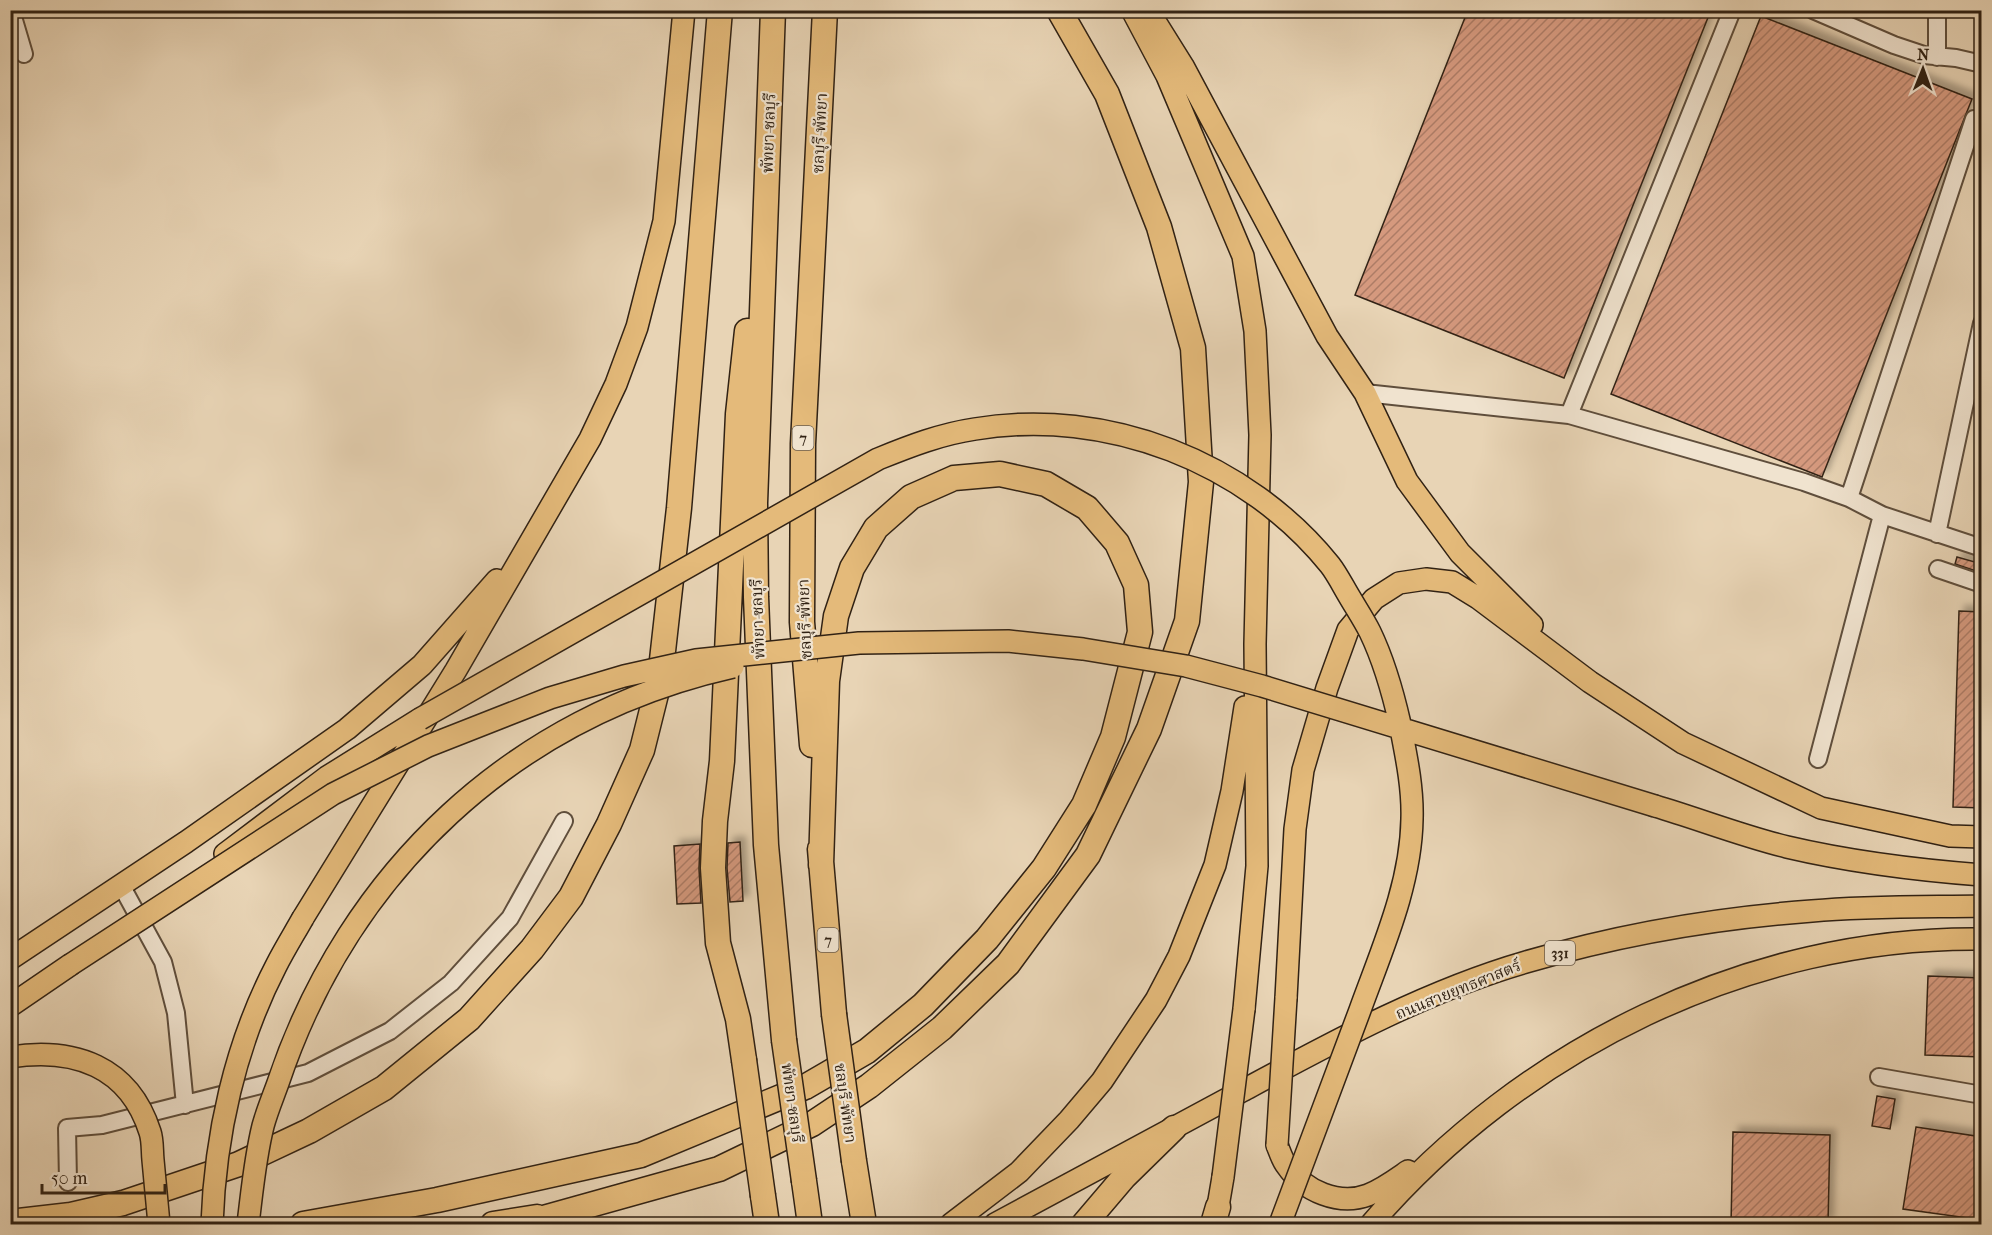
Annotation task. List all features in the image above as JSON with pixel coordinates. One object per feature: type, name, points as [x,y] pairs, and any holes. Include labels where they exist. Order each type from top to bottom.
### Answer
[{"type":"highway","points":[[59,1224],[239,1164],[309,1131],[384,1088],[469,1019],[532,949],[571,897],[609,824],[642,750],[660,678],[679,508],[720,10]]},
{"type":"highway","name":"พัทยา-ชลบุรี","points":[[773,10],[756,503],[756,597],[766,845],[784,1040],[810,1224]]},
{"type":"highway","name":"ชลบุรี-พัทยา","points":[[825,10],[803,444],[802,610],[834,1014],[864,1224]]},
{"type":"highway","points":[[522,1224],[719,1169],[812,1124],[869,1086],[942,1028],[1008,963],[1088,855],[1149,729],[1187,621],[1201,482],[1192,348],[1160,228],[1107,94],[1059,10]]},
{"type":"highway","points":[[767,1224],[738,1019],[718,944],[713,845],[721,777],[738,414],[768,128]]},
{"type":"highway","points":[[303,1224],[437,1200],[641,1155],[805,1087],[867,1051],[923,1005],[987,939],[1044,868],[1084,805],[1113,737],[1140,632],[1136,585],[1118,543],[1087,508],[1046,484],[1000,474],[954,478],[911,497],[876,528],[852,568],[836,616],[827,681],[821,865]]},
{"type":"highway","points":[[1084,1224],[1124,1177],[1174,1128]]},
{"type":"highway","points":[[10,1222],[70,1215],[123,1203]]},
{"type":"highway","points":[[493,1224],[560,1213]]},
{"type":"main road","points":[[212,1224],[213,1196],[222,1130],[233,1079],[249,1028],[275,967],[456,670],[590,439],[616,384],[637,327],[664,221],[684,10]]},
{"type":"main road","points":[[1132,10],[1167,76],[1243,256],[1255,331],[1260,435],[1255,644],[1257,866],[1244,1009],[1215,1219]]},
{"type":"main road","points":[[1148,10],[1183,66],[1326,336],[1365,393],[1407,481],[1460,553],[1590,682]]},
{"type":"main road","points":[[146,914],[327,777],[410,725],[878,459],[923,441],[977,429],[1028,425],[1077,427],[1123,434],[1173,451],[1237,483],[1286,518],[1331,567],[1370,632],[1393,694],[1408,761],[1412,819],[1407,868],[1398,902],[1280,1224]]},
{"type":"main road","points":[[10,959],[347,729],[422,665],[527,546]]},
{"type":"main road","points":[[1982,837],[1950,836],[1821,808],[1683,742],[1590,682],[1478,598],[1452,582],[1426,579],[1399,584],[1374,599],[1348,630],[1327,688],[1303,770],[1295,829],[1277,1145],[1285,1164],[1299,1181],[1317,1192],[1341,1198],[1366,1196],[1388,1186],[1545,1071],[1606,1035],[1661,1008],[1734,978],[1798,960],[1853,948],[1910,940],[1982,939]]},
{"type":"main road","points":[[10,1006],[146,914],[333,794],[428,746],[550,698],[624,676],[696,660],[859,643],[1008,641],[1083,649],[1186,666],[1262,686],[1786,847],[1874,864],[1934,872],[1982,875]]},
{"type":"main road","points":[[248,1224],[263,1126],[302,1018],[334,956],[364,909],[398,867],[447,815],[500,772],[563,731],[628,699],[699,675],[859,643]]},
{"type":"main road","points":[[951,1224],[1019,1172],[1069,1120],[1102,1082],[1156,1000],[1179,956],[1215,865],[1232,791],[1255,644]]},
{"type":"main road","name":"ถนนสายยุทธศาสตร์","points":[[995,1224],[1372,1023],[1444,992],[1524,962],[1620,938],[1713,922],[1813,910],[1982,906]]},
{"type":"main road","points":[[10,1057],[39,1053],[71,1056],[102,1069],[126,1087],[140,1108],[151,1134],[159,1224]]},
{"type":"main road","points":[[1371,1224],[1441,1152],[1488,1112]]},
{"type":"street","points":[[11,10],[24,54]]},
{"type":"street","points":[[1813,10],[1894,45],[1924,55],[1982,64]]},
{"type":"street","points":[[1936,57],[1937,10]]},
{"type":"street","points":[[1569,415],[1731,13]]},
{"type":"street","points":[[1849,498],[1974,119]]},
{"type":"street","points":[[1937,534],[1982,323]]},
{"type":"street","points":[[1365,393],[1569,415],[1793,479],[1849,498],[1882,515],[1982,548]]},
{"type":"street","points":[[1818,759],[1882,515]]},
{"type":"street","points":[[1938,569],[1982,584]]},
{"type":"street","points":[[68,1182],[67,1128],[102,1125],[308,1073],[390,1031],[451,983],[510,918],[564,821]]},
{"type":"street","points":[[120,885],[163,962],[176,1013],[185,1105]]},
{"type":"street","points":[[1879,1077],[1982,1095]]},
{"type":"building","points":[[1468,10],[1711,10],[1564,378],[1355,295]]},
{"type":"building","points":[[1761,16],[1972,99],[1822,477],[1611,394]]},
{"type":"building","points":[[1957,557],[1982,564],[1982,573],[1955,564]]},
{"type":"building","points":[[1959,611],[1982,612],[1982,808],[1953,807]]},
{"type":"building","points":[[740,842],[743,901],[730,902],[727,868],[728,843]]},
{"type":"building","points":[[700,844],[701,903],[677,904],[674,846]]},
{"type":"building","points":[[1928,976],[1982,978],[1982,1057],[1925,1055]]},
{"type":"building","points":[[1877,1096],[1895,1099],[1890,1129],[1872,1126]]},
{"type":"building","points":[[1916,1127],[1982,1137],[1982,1220],[1903,1209]]},
{"type":"building","points":[[1733,1132],[1830,1135],[1828,1224],[1731,1224]]}]
